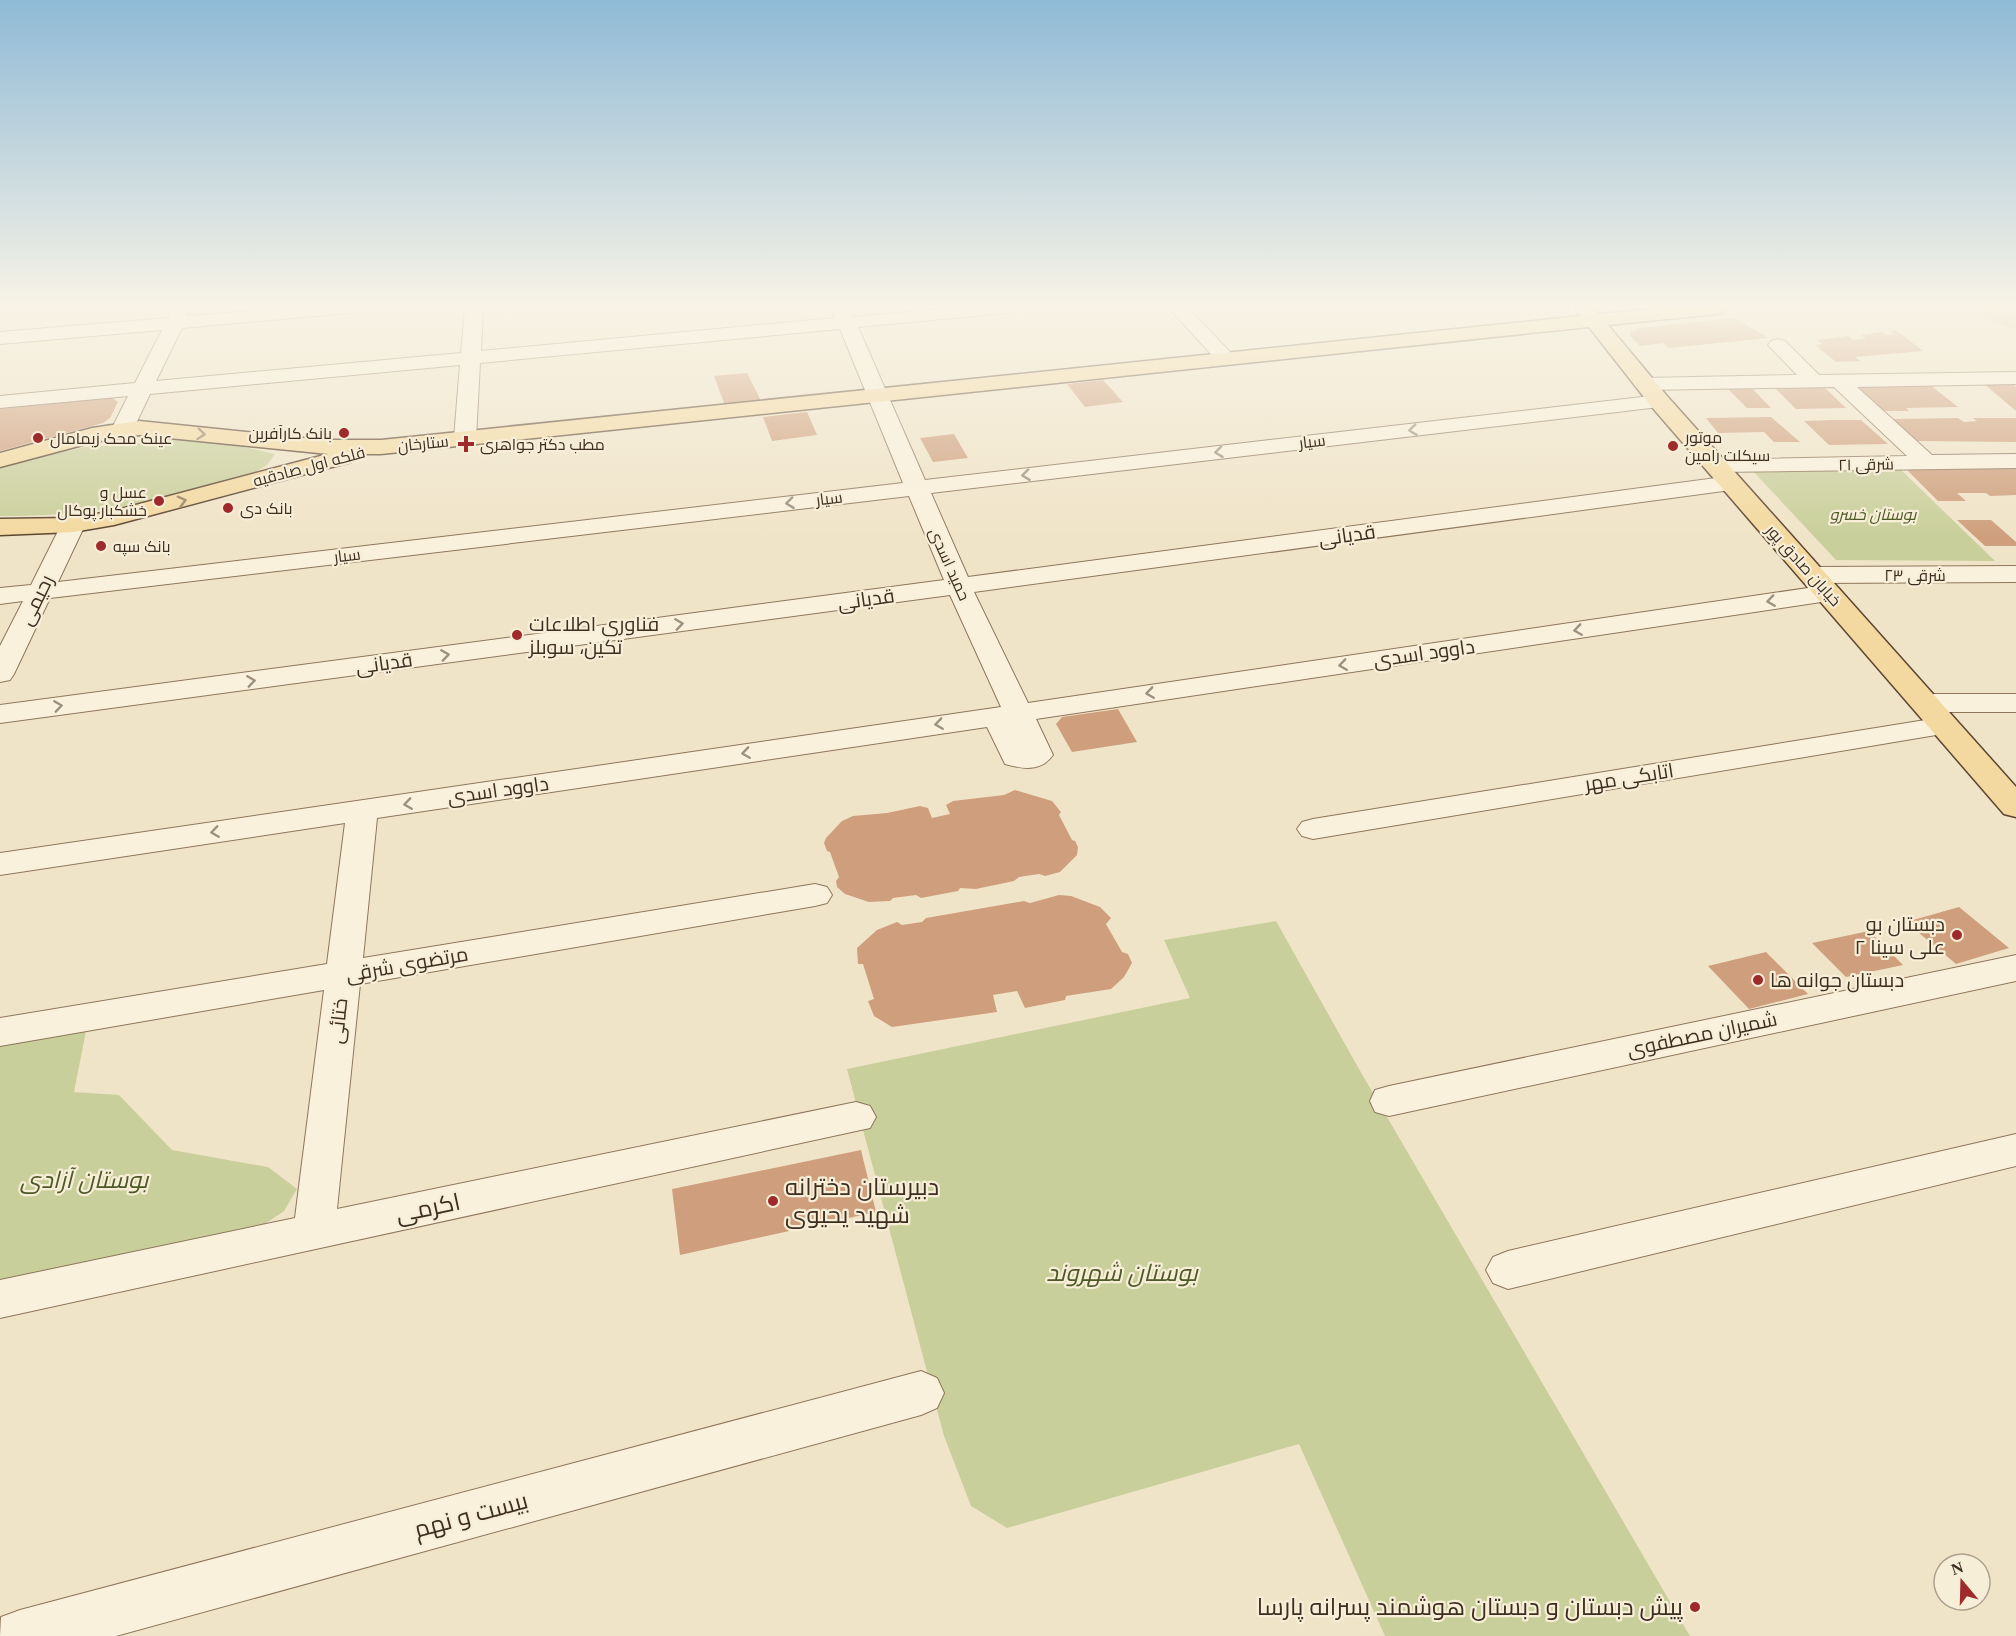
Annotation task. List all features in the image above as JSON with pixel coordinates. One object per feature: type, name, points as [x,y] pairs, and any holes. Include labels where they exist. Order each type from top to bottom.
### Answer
[{"type":"main road","name":"ستارخان","points":[[381,447],[980,384]]},
{"type":"main road","name":"خیابان صادق پور","points":[[1646,384],[2016,807]]},
{"type":"main road","name":"فلکه اول صادقیه","points":[[0,460],[92,435],[122,430],[151,429],[323,447],[381,447]]},
{"type":"main road","name":"فلکه اول صادقیه","points":[[0,527],[73,525],[148,510],[381,447]]},
{"type":"street","points":[[122,430],[144,384]]},
{"type":"street","points":[[0,402],[191,384]]},
{"type":"street","points":[[465,438],[468,384]]},
{"type":"street","name":"حمید اسدی","points":[[872,384],[960,586],[1008,714]]},
{"type":"street","name":"سیار","points":[[0,596],[917,488],[1652,392],[1765,384]]},
{"type":"street","points":[[1843,384],[1927,463]]},
{"type":"street","name":"۲۱ شرقی","points":[[1723,474],[1927,463],[2016,461]]},
{"type":"street","name":"قدیانی","points":[[0,714],[960,586],[1723,474]]},
{"type":"street","name":"رحیمی","points":[[0,674],[73,525]]},
{"type":"street","name":"۲۳ شرقی","points":[[1821,584],[2016,574]]},
{"type":"street","name":"داوود اسدی","points":[[0,864],[1008,714],[1821,584]]},
{"type":"street","name":"اتابکی مهر","points":[[1313,829],[1935,715],[2016,703]]},
{"type":"street","name":"ختائی","points":[[314,1232],[362,811]]},
{"type":"street","name":"مرتضوی شرقی","points":[[0,1032],[815,895]]},
{"type":"street","name":"شمیران مصطفوی","points":[[1389,1101],[2016,968]]},
{"type":"street","name":"اکرمی","points":[[0,1299],[856,1117]]},
{"type":"street","points":[[1508,1270],[2016,1150]]},
{"type":"street","name":"بیست و نهم","points":[[20,1636],[921,1393]]},
{"type":"green space","points":[[174,440],[226,443],[275,454],[267,465],[255,472],[162,499],[65,514],[0,516],[0,466],[85,447]]},
{"type":"green space","name":"بوستان خسرو","points":[[1898,467],[1995,561],[1836,560],[1751,469]]},
{"type":"green space","name":"بوستان شهروند","points":[[1276,921],[1359,1069],[1690,1636],[1385,1636],[1299,1444],[1007,1528],[971,1506],[944,1436],[847,1069],[1190,998],[1164,940]]},
{"type":"green space","name":"بوستان آزادی","points":[[87,1026],[74,1092],[119,1095],[172,1150],[268,1167],[297,1189],[284,1211],[256,1230],[0,1283],[0,1042]]},
{"type":"building","points":[[717,384],[753,384],[764,407],[727,411]]},
{"type":"building","points":[[1067,384],[1107,384],[1123,402],[1085,407]]},
{"type":"building","points":[[1929,384],[1958,407],[1882,411],[1853,385]]},
{"type":"building","points":[[1985,384],[2014,385],[2016,387],[2016,411]]},
{"type":"building","points":[[1750,386],[1771,408],[1747,408],[1726,387]]},
{"type":"building","points":[[1823,386],[1846,408],[1796,409],[1774,387]]},
{"type":"building","points":[[111,397],[118,402],[110,418],[103,423],[0,451],[0,409]]},
{"type":"building","points":[[807,412],[817,435],[772,441],[763,417]]},
{"type":"building","points":[[1771,417],[1800,442],[1774,442],[1764,432],[1718,433],[1706,418]]},
{"type":"building","points":[[1958,418],[1964,422],[1977,421],[1973,418],[2016,418],[2016,442],[1917,441],[1890,419]]},
{"type":"building","points":[[1861,420],[1888,444],[1829,445],[1804,421]]},
{"type":"building","points":[[954,434],[968,458],[933,462],[920,438]]},
{"type":"building","points":[[1904,467],[2016,467],[2016,495],[1990,496],[1986,493],[1957,493],[1966,501],[1938,501]]},
{"type":"building","points":[[1957,520],[1991,520],[2016,542],[2016,546],[1985,546]]},
{"type":"building","points":[[1118,709],[1137,742],[1072,752],[1056,724],[1062,717]]},
{"type":"building","points":[[1015,790],[1052,801],[1061,812],[1059,815],[1078,847],[1077,855],[1060,872],[1045,876],[1039,874],[1019,877],[1014,881],[976,889],[960,888],[958,891],[921,898],[916,895],[893,898],[890,901],[869,902],[845,894],[837,887],[836,881],[839,877],[830,852],[827,851],[824,843],[842,821],[853,816],[887,813],[920,806],[928,808],[932,818],[950,814],[946,805],[953,801],[1004,795]]},
{"type":"building","points":[[1059,895],[1071,896],[1100,907],[1111,918],[1106,924],[1122,952],[1128,954],[1132,963],[1124,977],[1111,989],[1066,996],[1065,1000],[1025,1008],[1017,991],[993,995],[997,1012],[892,1027],[874,1016],[868,1001],[874,999],[863,964],[858,964],[857,948],[877,930],[897,922],[902,925],[922,922],[926,918],[1024,901],[1030,903]]},
{"type":"building","name":"دبستان بو علی سینا ۲","points":[[1959,907],[2009,948],[1956,964],[1906,922]]},
{"type":"building","points":[[1869,931],[1903,965],[1846,977],[1812,943]]},
{"type":"building","name":"دبستان جوانه ها","points":[[1766,952],[1808,994],[1749,1009],[1708,966]]},
{"type":"building","name":"دبیرستان دخترانه شهید یحیوی","points":[[861,1150],[876,1212],[680,1255],[672,1189]]},
{"type":"place","name":"بانک کارآفرین","points":[[344,433]]},
{"type":"place","name":"عینک محک زیمامال","points":[[38,438]]},
{"type":"place","name":"مطب دکتر جواهری","points":[[466,444]]},
{"type":"place","name":"موتور سیکلت رامین","points":[[1673,446]]},
{"type":"place","name":"عسل و خشکبار پوکال","points":[[159,501]]},
{"type":"place","name":"بانک دی","points":[[228,508]]},
{"type":"place","name":"بانک سپه","points":[[101,546]]},
{"type":"place","name":"فناوری اطلاعات تکین، سوبلز","points":[[517,635]]},
{"type":"place","name":"دبستان بو علی سینا ۲","points":[[1957,935]]},
{"type":"place","name":"دبستان جوانه ها","points":[[1758,980]]},
{"type":"place","name":"دبیرستان دخترانه شهید یحیوی","points":[[773,1201]]},
{"type":"place","name":"پیش دبستان و دبستان هوشمند پسرانه پارسا","points":[[1695,1607]]}]
